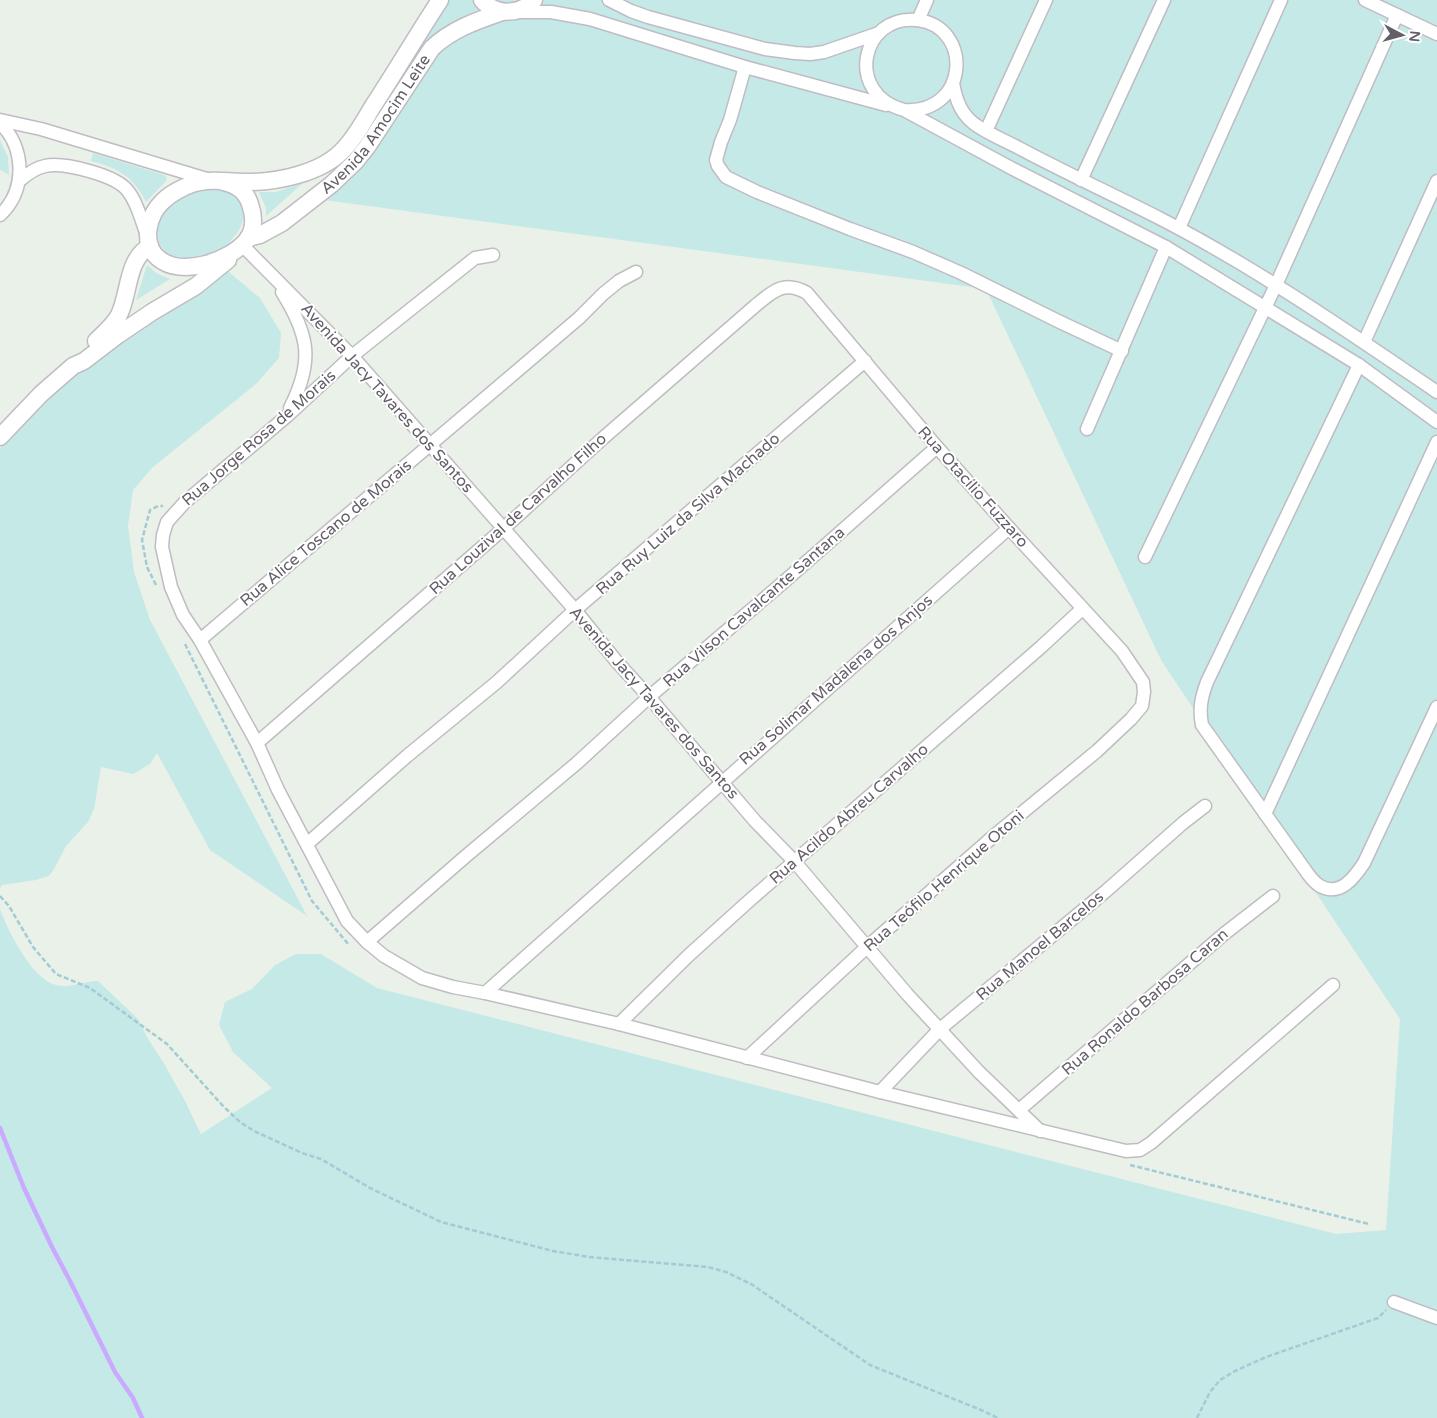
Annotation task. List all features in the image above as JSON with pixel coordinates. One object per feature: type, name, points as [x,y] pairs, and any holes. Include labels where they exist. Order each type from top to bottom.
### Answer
[{"type":"street","name":"Avenida Amocim Leite","points":[[440,0],[367,116],[340,153],[316,168],[283,179],[267,181],[215,181],[192,184],[163,201],[153,214],[149,225],[149,242],[158,258],[165,263],[188,268],[204,265],[277,226],[332,184],[349,168],[367,147],[428,54],[444,37],[477,21],[508,12],[534,0]]},
{"type":"street","points":[[482,0],[493,9],[508,12],[551,12],[590,19],[745,68],[899,109],[924,109],[933,105],[942,99],[953,83]]},
{"type":"street","points":[[609,0],[631,11],[648,16],[765,49],[795,54],[824,52],[879,33]]},
{"type":"street","points":[[918,20],[927,0]]},
{"type":"street","points":[[986,131],[1046,0]]},
{"type":"street","points":[[1081,180],[1164,0]]},
{"type":"street","points":[[1179,228],[1281,0]]},
{"type":"street","points":[[1365,0],[1437,34]]},
{"type":"street","points":[[1145,557],[1276,285],[1397,15]]},
{"type":"street","points":[[1437,392],[1276,285],[1179,228],[978,127],[964,114],[955,97],[953,83],[957,63],[952,43],[938,27],[918,20],[897,22],[887,26],[872,41],[868,51],[866,70],[872,89],[878,97],[1166,247],[1359,365],[1437,422]]},
{"type":"street","points":[[745,68],[716,160],[726,177],[757,192],[914,252],[1122,351]]},
{"type":"street","points":[[0,121],[18,123],[215,181],[232,184],[240,188],[248,197],[253,211],[253,224],[242,245]]},
{"type":"street","points":[[0,121],[12,137],[16,147],[20,170],[19,181],[13,198],[0,215]]},
{"type":"street","points":[[19,181],[34,170],[52,165],[90,171],[110,178],[123,186],[137,205],[149,242]]},
{"type":"street","points":[[1364,342],[1437,181]]},
{"type":"street","name":"Avenida Amocim Leite","points":[[73,366],[78,357],[102,336],[120,314],[133,267],[149,242]]},
{"type":"street","name":"Avenida Amocim Leite","points":[[0,437],[41,394],[73,366],[84,361],[152,312],[202,282],[223,265],[242,245]]},
{"type":"street","name":"Avenida Jacy Tavares dos Santos","points":[[242,245],[352,356],[575,610],[617,662],[755,821],[794,861],[907,994],[978,1072],[1040,1131]]},
{"type":"street","points":[[1087,429],[1166,247]]},
{"type":"street","name":"Rua Jorge Rosa de Morais","points":[[200,640],[183,615],[171,587],[162,547],[167,522],[204,485],[287,416],[352,356],[475,258],[493,256]]},
{"type":"street","name":"Avenida Jacy Tavares dos Santos","points":[[270,272],[300,324],[305,342],[306,357],[303,377],[298,394],[287,416]]},
{"type":"street","name":"Rua Alice Toscano de Morais","points":[[200,640],[431,445],[572,324],[619,281],[636,272]]},
{"type":"street","name":"Rua Otacílio Fuzzaro","points":[[781,288],[794,287],[807,293],[936,447],[1122,651],[1143,682],[1142,706]]},
{"type":"street","name":"Rua Louzival de Carvalho Filho","points":[[257,743],[504,529],[685,366],[755,306],[781,288]]},
{"type":"street","name":"Rua Ruy Luiz da Silva Machado","points":[[307,844],[407,756],[497,682],[575,610],[865,361]]},
{"type":"street","points":[[1359,365],[1201,696],[1199,711],[1202,725],[1308,874],[1319,885],[1330,889],[1341,888],[1353,880],[1364,863],[1437,707]]},
{"type":"street","points":[[1265,814],[1437,442]]},
{"type":"street","name":"Rua Vilson Cavalcante Santana","points":[[367,942],[577,763],[649,697],[786,580],[936,447]]},
{"type":"street","name":"Rua Solimar Madalena dos Anjos","points":[[485,993],[1008,528]]},
{"type":"street","name":"Rua Acildo Abreu Carvalho","points":[[619,1024],[690,955],[794,861],[963,716],[1082,609]]},
{"type":"street","points":[[200,640],[257,743],[278,790],[347,921],[367,942],[398,966],[422,978],[453,987],[619,1024],[880,1092],[1126,1151],[1140,1150],[1151,1144],[1333,985]]},
{"type":"street","name":"Rua Teófilo Henrique Otoni","points":[[747,1058],[867,947],[995,835],[1097,751],[1142,706]]},
{"type":"street","name":"Rua Manoel Barcelos","points":[[880,1092],[940,1029],[1205,806]]},
{"type":"street","name":"Rua Ronaldo Barbosa Caran","points":[[1019,1110],[1216,940],[1273,896]]},
{"type":"street","points":[[1394,1302],[1437,1318]]},
{"type":"path","points":[[160,593],[147,567],[142,540],[150,510],[163,506],[175,512]]},
{"type":"path","points":[[182,637],[312,901],[343,939],[355,950]]},
{"type":"path","points":[[0,896],[9,906],[33,947],[56,974],[90,988],[167,1044],[223,1106],[240,1122],[254,1131],[302,1153],[321,1159],[370,1188],[441,1222],[553,1251],[589,1257],[708,1267],[726,1272],[751,1284],[870,1365],[998,1418]]},
{"type":"path","points":[[1129,1165],[1369,1224]]},
{"type":"path","points":[[1197,1418],[1210,1392],[1220,1380],[1235,1371],[1266,1357],[1378,1318],[1394,1302]]},
{"type":"shaded area","points":[[447,0],[1437,0],[1437,1418],[0,1418],[0,909],[22,953],[38,974],[47,981],[61,986],[98,981],[138,1019],[184,1099],[201,1134],[272,1088],[233,1052],[219,1025],[225,1002],[252,989],[275,965],[296,954],[321,954],[377,988],[1336,1234],[1386,1230],[1400,1019],[1161,660],[986,289],[317,199],[358,141]]},
{"type":"shaded area","points":[[0,140],[8,157],[9,175],[0,170]]},
{"type":"shaded area","points":[[93,153],[164,175],[167,178],[166,181],[146,202],[136,186],[124,174],[91,161]]},
{"type":"shaded area","points":[[303,183],[266,216],[266,208],[259,192],[276,192]]},
{"type":"shaded area","points":[[214,189],[233,195],[242,205],[243,218],[238,232],[227,244],[212,254],[194,259],[175,257],[166,253],[158,239],[158,231],[159,223],[168,208],[183,197]]},
{"type":"shaded area","points":[[147,265],[156,273],[170,279],[136,300]]},
{"type":"shaded area","points":[[224,268],[260,298],[281,333],[279,358],[256,384],[153,467],[133,490],[128,526],[134,572],[150,620],[307,916],[210,850],[157,753],[150,764],[133,774],[101,767],[94,809],[88,822],[66,846],[49,876],[2,885],[0,888],[0,448],[98,350]]},
{"type":"waterway","points":[[0,1128],[24,1188],[52,1247],[115,1372],[133,1398],[142,1418]]}]
